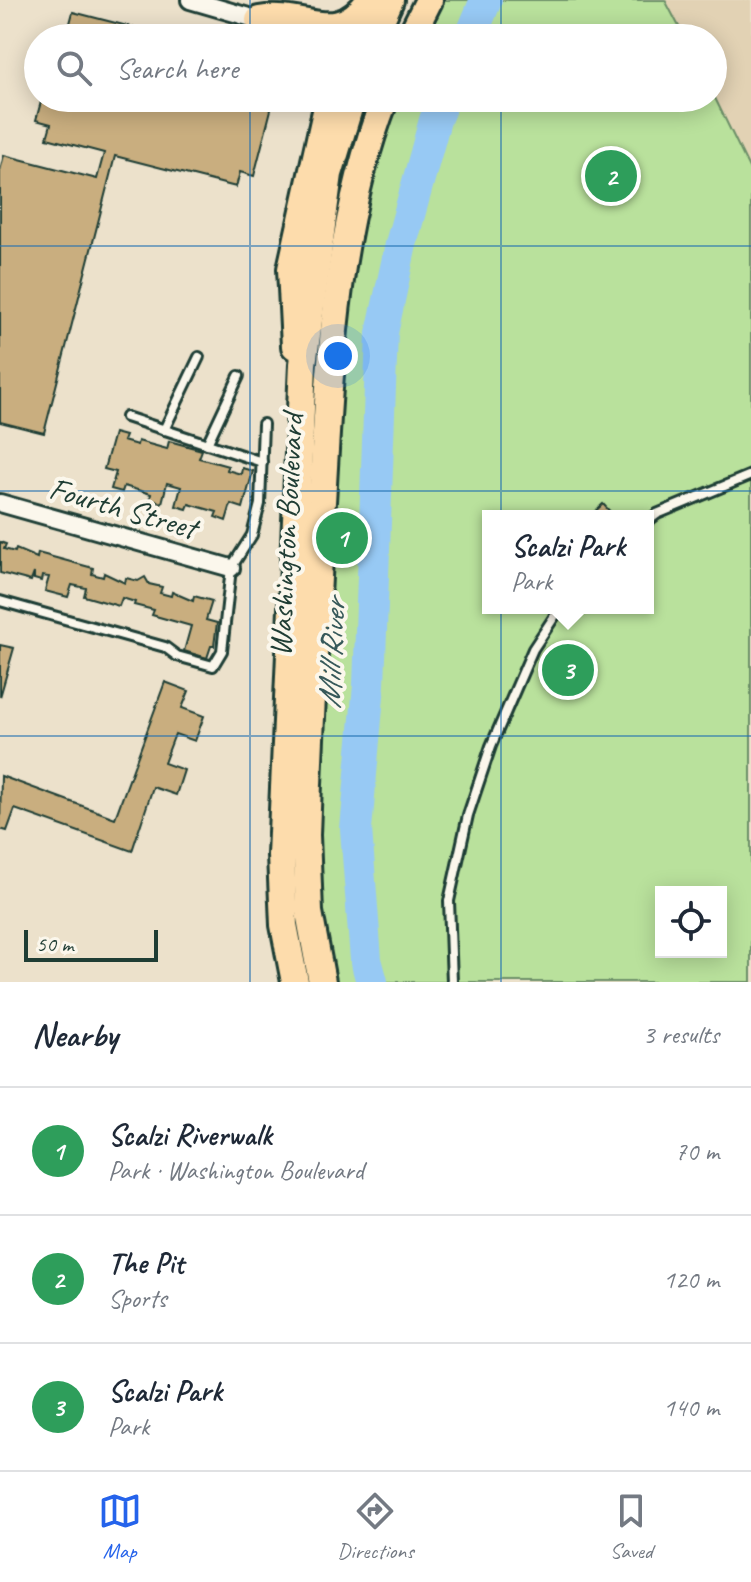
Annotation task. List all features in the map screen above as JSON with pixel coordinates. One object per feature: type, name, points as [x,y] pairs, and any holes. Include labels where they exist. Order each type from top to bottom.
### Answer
[{"type":"main road","points":[[340,24],[356,19],[370,0]]},
{"type":"main road","points":[[379,24],[390,0]]},
{"type":"main road","points":[[417,24],[429,0]]},
{"type":"main road","points":[[273,24],[282,16],[317,24]]},
{"type":"main road","points":[[303,364],[292,339],[291,269],[326,112]]},
{"type":"main road","name":"Washington Boulevard","points":[[295,982],[284,925],[281,855],[303,364],[329,174],[348,112]]},
{"type":"main road","name":"Washington Boulevard","points":[[322,982],[309,912],[306,835],[330,366],[344,241],[380,112]]},
{"type":"street","points":[[190,0],[255,24]]},
{"type":"street","name":"Fourth Street","points":[[0,503],[231,568]]},
{"type":"lane","points":[[164,430],[199,357]]},
{"type":"lane","points":[[207,444],[239,376]]},
{"type":"lane","points":[[126,417],[262,462]]},
{"type":"lane","points":[[0,601],[165,647],[177,656],[213,666],[222,651],[231,568],[252,535],[260,504],[263,424]]},
{"type":"lane","points":[[654,516],[751,475]]},
{"type":"lane","points":[[452,982],[449,901],[468,815],[491,746],[533,649],[556,614]]},
{"type":"shaded area","points":[[665,0],[751,0],[751,172],[722,112],[727,112],[727,24],[678,24]]},
{"type":"green space","points":[[441,0],[665,0],[678,24],[429,24]]},
{"type":"green space","points":[[392,112],[722,112],[751,172],[751,982],[329,982],[315,863],[335,394],[364,199]]},
{"type":"building","points":[[73,12],[120,24],[70,24]]},
{"type":"building","points":[[38,112],[270,112],[254,176],[240,172],[236,187],[115,156],[44,433],[0,422],[0,171],[4,155],[97,179],[104,153],[47,138],[51,124],[36,120]]},
{"type":"building","points":[[114,433],[125,436],[123,441],[137,445],[138,441],[167,449],[169,441],[202,450],[199,458],[228,466],[227,470],[241,474],[242,468],[253,471],[243,508],[231,504],[226,521],[215,517],[217,512],[189,504],[187,509],[176,506],[181,487],[167,483],[162,503],[150,499],[151,494],[124,486],[122,492],[111,489],[116,472],[104,469]]},
{"type":"building","points":[[0,542],[6,544],[4,549],[15,552],[16,549],[37,558],[38,553],[93,568],[92,574],[103,577],[104,573],[125,583],[126,578],[138,581],[145,577],[149,584],[162,587],[160,593],[171,596],[172,592],[193,601],[194,596],[212,601],[206,620],[217,623],[214,646],[211,646],[207,658],[184,651],[191,626],[152,615],[154,610],[134,605],[135,602],[122,598],[119,606],[84,596],[86,588],[72,585],[68,597],[45,591],[49,577],[42,576],[41,581],[34,579],[34,573],[31,581],[0,573]]},
{"type":"building","points":[[0,645],[14,648],[0,697]]},
{"type":"building","points":[[165,682],[189,691],[182,708],[204,716],[195,741],[175,734],[164,763],[184,770],[176,795],[153,787],[132,851],[15,809],[7,831],[0,829],[1,776],[115,818]]},
{"type":"waterway","name":"Mill River","points":[[476,24],[486,0]]},
{"type":"waterway","name":"Mill River","points":[[372,982],[366,960],[356,829],[369,685],[382,333],[401,244],[438,112]]},
{"type":"place","name":"The Pit","points":[[611,176]]},
{"type":"place","name":"Scalzi Riverwalk","points":[[342,538]]},
{"type":"place","name":"Scalzi Park","points":[[568,670]]}]
